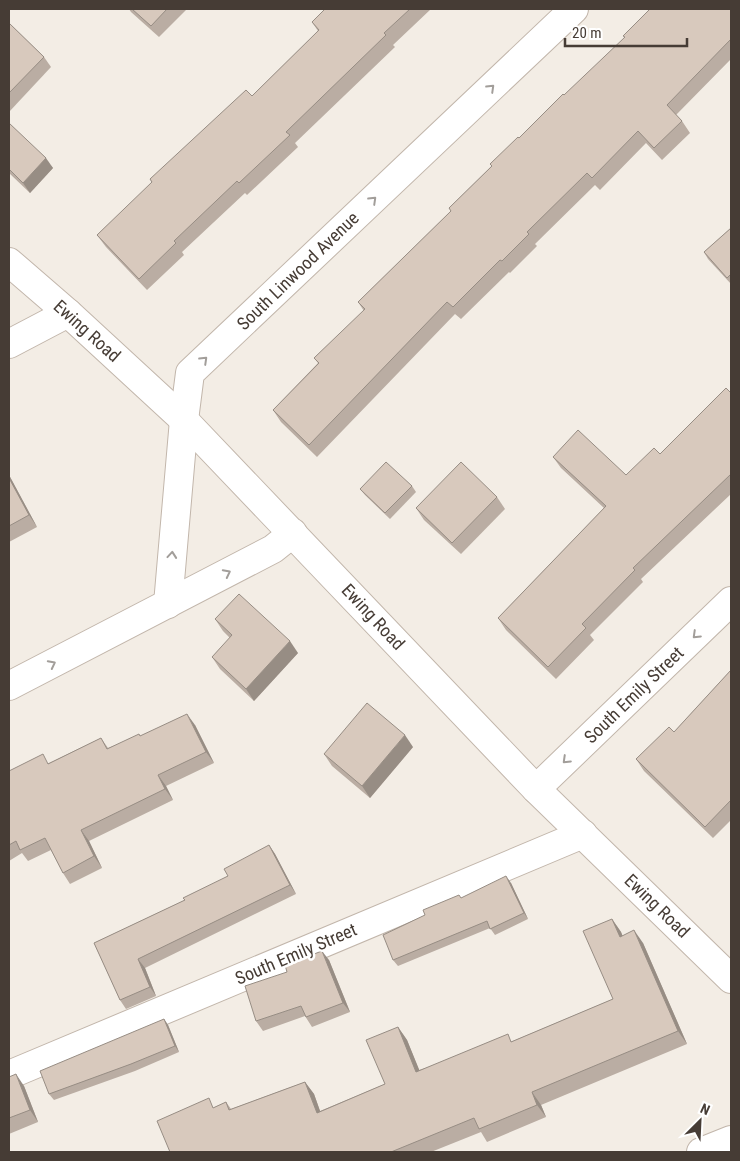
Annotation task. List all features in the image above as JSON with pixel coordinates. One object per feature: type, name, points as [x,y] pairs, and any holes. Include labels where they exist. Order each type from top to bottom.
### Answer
[{"type":"street","name":"South Linwood Avenue","points":[[168,604],[184,420],[190,373],[574,9]]},
{"type":"street","name":"Ewing Road","points":[[9,262],[68,312],[184,420],[536,789],[731,979]]},
{"type":"street","points":[[9,344],[68,312]]},
{"type":"street","points":[[9,686],[273,549],[293,533]]},
{"type":"street","name":"South Emily Street","points":[[536,789],[731,601]]},
{"type":"street","name":"South Emily Street","points":[[9,1074],[583,834]]},
{"type":"street","points":[[701,1152],[731,1140]]},
{"type":"building","points":[[132,9],[167,9],[151,26]]},
{"type":"building","points":[[325,9],[410,9],[384,33],[386,35],[286,132],[290,135],[239,183],[237,181],[174,241],[176,243],[139,279],[97,235],[152,182],[150,179],[246,90],[252,96],[319,30],[312,22]]},
{"type":"building","points":[[650,9],[731,9],[731,39],[667,105],[682,121],[654,148],[638,131],[592,178],[587,173],[527,232],[529,234],[502,261],[500,260],[453,307],[447,302],[309,445],[273,410],[319,363],[314,358],[365,309],[358,302],[451,211],[449,208],[492,166],[490,164],[625,37],[623,36]]},
{"type":"building","points":[[9,23],[44,57],[9,93]]},
{"type":"building","points":[[9,123],[46,158],[23,183],[9,169]]},
{"type":"building","points":[[731,228],[731,274],[727,278],[704,252]]},
{"type":"building","points":[[726,388],[731,393],[731,474],[633,568],[635,570],[582,624],[586,628],[548,667],[498,618],[606,506],[553,457],[578,430],[626,475],[654,448],[660,454]]},
{"type":"building","points":[[386,462],[412,486],[385,513],[360,489]]},
{"type":"building","points":[[461,462],[497,497],[452,543],[416,508]]},
{"type":"building","points":[[9,478],[29,515],[9,526]]},
{"type":"building","points":[[239,594],[290,641],[246,689],[212,657],[232,635],[215,619]]},
{"type":"building","points":[[731,670],[731,800],[705,827],[636,759],[669,727],[674,732]]},
{"type":"building","points":[[367,703],[405,735],[362,786],[324,754]]},
{"type":"building","points":[[187,714],[206,752],[158,775],[165,789],[81,830],[94,856],[63,873],[45,838],[20,850],[16,841],[9,845],[9,771],[43,754],[48,764],[101,738],[107,749]]},
{"type":"building","points":[[269,845],[290,885],[138,959],[150,987],[120,1000],[94,943],[185,900],[183,898],[228,876],[224,869]]},
{"type":"building","points":[[506,876],[524,913],[490,929],[487,921],[393,960],[383,935],[425,915],[423,910],[459,895],[461,898]]},
{"type":"building","points":[[612,919],[620,937],[634,930],[678,1031],[532,1092],[537,1105],[479,1129],[474,1118],[391,1152],[170,1152],[157,1121],[209,1098],[213,1108],[226,1102],[229,1110],[305,1082],[317,1113],[385,1084],[366,1040],[398,1027],[416,1072],[508,1034],[511,1042],[613,999],[583,931]]},
{"type":"building","points":[[322,951],[343,1003],[306,1017],[301,1006],[256,1021],[245,986],[287,972],[285,965]]},
{"type":"building","points":[[164,1019],[175,1046],[49,1094],[40,1071]]},
{"type":"building","points":[[16,1074],[30,1110],[9,1118],[9,1077]]}]
